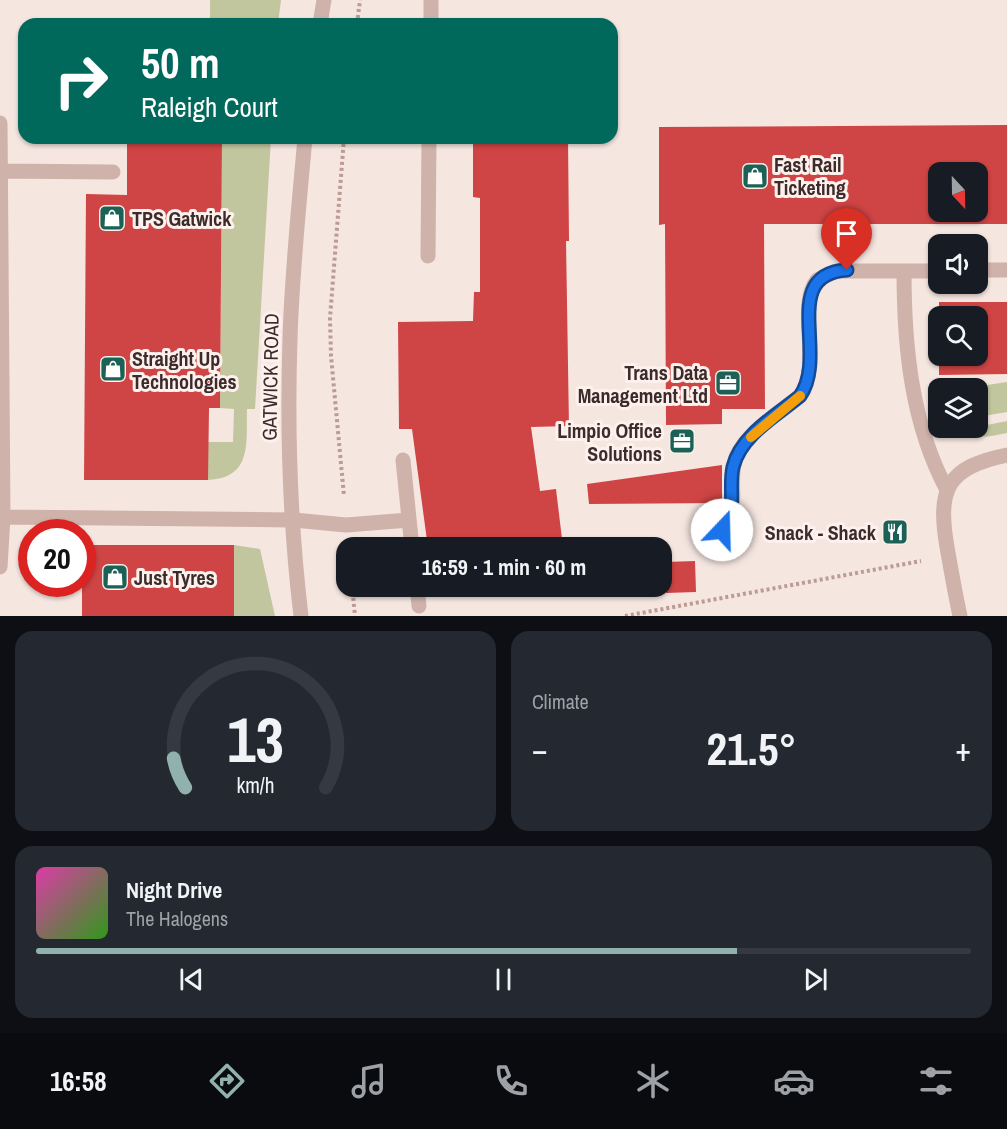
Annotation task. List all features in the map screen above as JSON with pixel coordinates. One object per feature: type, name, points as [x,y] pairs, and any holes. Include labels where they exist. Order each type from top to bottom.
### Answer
[{"type":"street","points":[[321,18],[324,0]]},
{"type":"street","points":[[431,0],[431,18]]},
{"type":"street","points":[[0,123],[3,516],[0,567]]},
{"type":"street","name":"GATWICK ROAD","points":[[301,616],[289,436],[290,338],[305,144]]},
{"type":"street","points":[[428,256],[429,144]]},
{"type":"street","points":[[0,171],[113,172]]},
{"type":"street","points":[[988,270],[1007,270]]},
{"type":"street","points":[[710,544],[730,518],[733,505],[733,467],[742,447],[800,396],[806,388],[810,374],[810,296],[814,284],[823,276],[836,271],[928,271]]},
{"type":"street","points":[[904,271],[905,337],[912,382],[934,461],[947,490]]},
{"type":"street","points":[[960,616],[942,511],[947,490],[963,470],[980,462],[1007,455]]},
{"type":"street","points":[[403,460],[411,537]]},
{"type":"street","points":[[3,516],[294,520],[346,525],[409,520]]},
{"type":"street","points":[[418,597],[419,606]]},
{"type":"path","points":[[358,18],[360,0]]},
{"type":"path","points":[[344,144],[330,318],[331,356],[346,525]]},
{"type":"path","points":[[625,616],[948,556]]},
{"type":"path","points":[[353,597],[355,616]]},
{"type":"green space","points":[[210,0],[281,0],[279,18],[210,18]]},
{"type":"green space","points":[[222,144],[271,144],[255,409],[247,409],[246,445],[240,465],[233,473],[223,478],[208,480],[208,442],[233,442],[234,409],[220,408]]},
{"type":"green space","points":[[1007,382],[1007,412],[988,415],[988,385]]},
{"type":"green space","points":[[1007,421],[1007,433],[988,436],[988,425]]},
{"type":"green space","points":[[234,545],[260,549],[275,616],[234,616]]},
{"type":"building","points":[[1007,125],[1007,224],[764,224],[765,409],[722,409],[722,424],[666,425],[665,224],[659,225],[659,127]]},
{"type":"building","points":[[127,144],[222,144],[220,408],[209,408],[208,480],[84,480],[86,194],[127,195]]},
{"type":"building","points":[[473,144],[568,144],[569,241],[566,241],[569,426],[531,427],[540,491],[556,489],[562,537],[427,537],[412,429],[399,429],[398,322],[473,321],[474,292],[480,292],[480,198],[473,197]]},
{"type":"building","points":[[939,302],[1007,302],[1007,374],[939,375],[939,366],[988,366],[988,306],[939,306]]},
{"type":"building","points":[[722,465],[722,503],[589,504],[587,484]]},
{"type":"building","points":[[96,545],[234,545],[234,616],[82,616],[82,597],[96,597]]},
{"type":"building","points":[[695,561],[696,592],[672,593],[672,562]]},
{"type":"slow traffic","points":[[751,437],[800,396]]},
{"type":"place","name":"Fast Rail Ticketing","points":[[755,176]]},
{"type":"place","name":"TPS Gatwick","points":[[112,218]]},
{"type":"place","name":"Straight Up Technologies","points":[[113,369]]},
{"type":"place","name":"Trans Data Management Ltd","points":[[728,383]]},
{"type":"place","name":"Limpio Office Solutions","points":[[682,441]]},
{"type":"place","name":"Snack - Shack","points":[[895,532]]},
{"type":"place","name":"Just Tyres","points":[[115,577]]},
{"type":"route","points":[[722,530],[730,518],[733,505],[732,474],[739,452],[748,439],[800,396],[806,388],[810,374],[811,289],[823,276],[847,270]]}]
